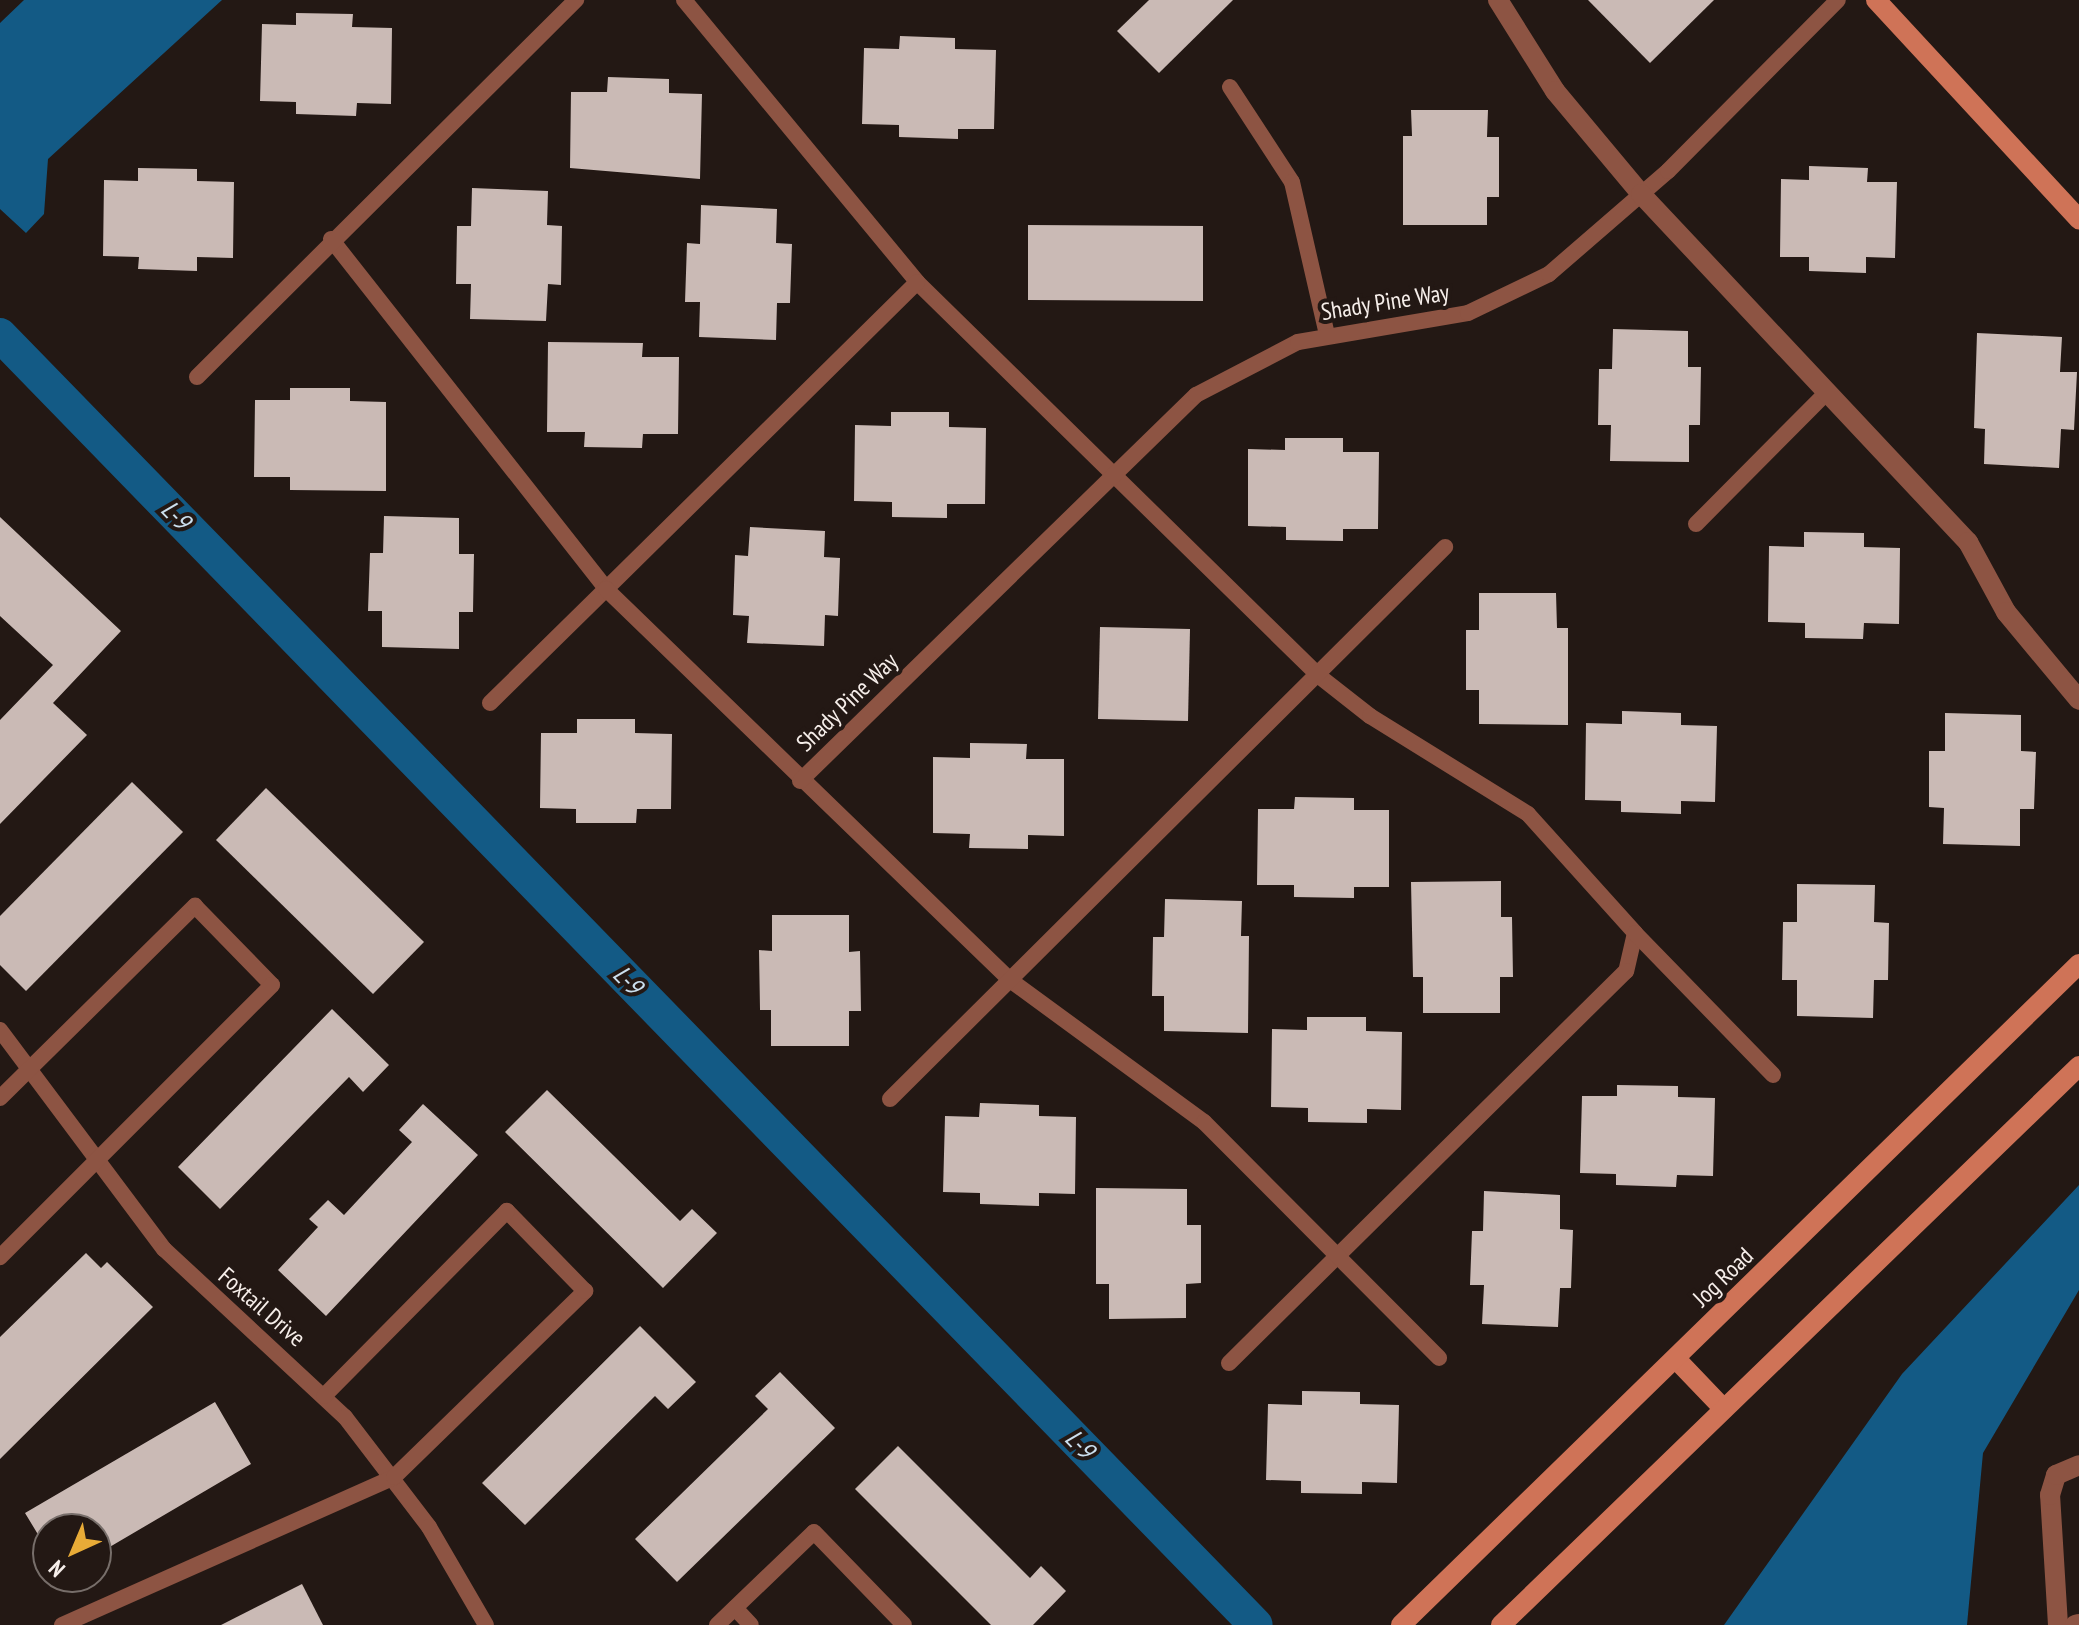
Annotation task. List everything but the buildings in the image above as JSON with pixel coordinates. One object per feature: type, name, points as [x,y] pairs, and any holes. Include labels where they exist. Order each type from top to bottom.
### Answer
[{"type":"main road","points":[[1876,0],[2079,219]]},
{"type":"main road","name":"Jog Road","points":[[1401,1625],[2079,964]]},
{"type":"main road","points":[[1501,1625],[2079,1066]]},
{"type":"main road","points":[[1676,1359],[1724,1409]]},
{"type":"street","points":[[1498,0],[1555,91],[1641,194],[1968,542],[2006,612],[2079,700]]},
{"type":"street","points":[[2058,1625],[2050,1495],[2056,1475],[2079,1465]]},
{"type":"lane","points":[[197,377],[331,239],[576,0]]},
{"type":"lane","points":[[684,0],[917,282],[1319,676],[1370,716],[1528,814],[1635,933],[1773,1075]]},
{"type":"lane","name":"Shady Pine Way","points":[[800,781],[1115,475],[1225,374],[1327,335],[1424,323],[1510,297],[1641,194],[1838,0]]},
{"type":"lane","points":[[1230,87],[1292,182],[1327,335]]},
{"type":"lane","points":[[331,239],[606,589],[800,781],[1010,980],[1204,1122],[1342,1257],[1439,1358]]},
{"type":"lane","points":[[490,703],[917,282]]},
{"type":"lane","points":[[1696,524],[1828,391]]},
{"type":"lane","points":[[890,1099],[1319,676],[1445,547]]},
{"type":"lane","points":[[0,1098],[195,906],[272,985],[0,1257]]},
{"type":"lane","points":[[1229,1363],[1342,1257],[1626,971],[1635,933]]},
{"type":"lane","name":"Foxtail Drive","points":[[0,1030],[95,1161],[183,1269],[324,1396],[394,1477],[486,1625]]},
{"type":"lane","points":[[62,1625],[394,1477],[585,1291],[507,1211],[324,1396]]},
{"type":"lane","points":[[717,1625],[814,1532],[904,1625]]},
{"type":"lane","points":[[735,1608],[751,1625]]},
{"type":"water","points":[[24,0],[222,0],[48,159],[44,214],[26,233],[0,209],[0,23]]},
{"type":"water","points":[[2079,1185],[2079,1290],[1983,1453],[1967,1625],[1724,1625],[1902,1374]]},
{"type":"waterway","name":"L-9","points":[[0,335],[1256,1625]]}]
